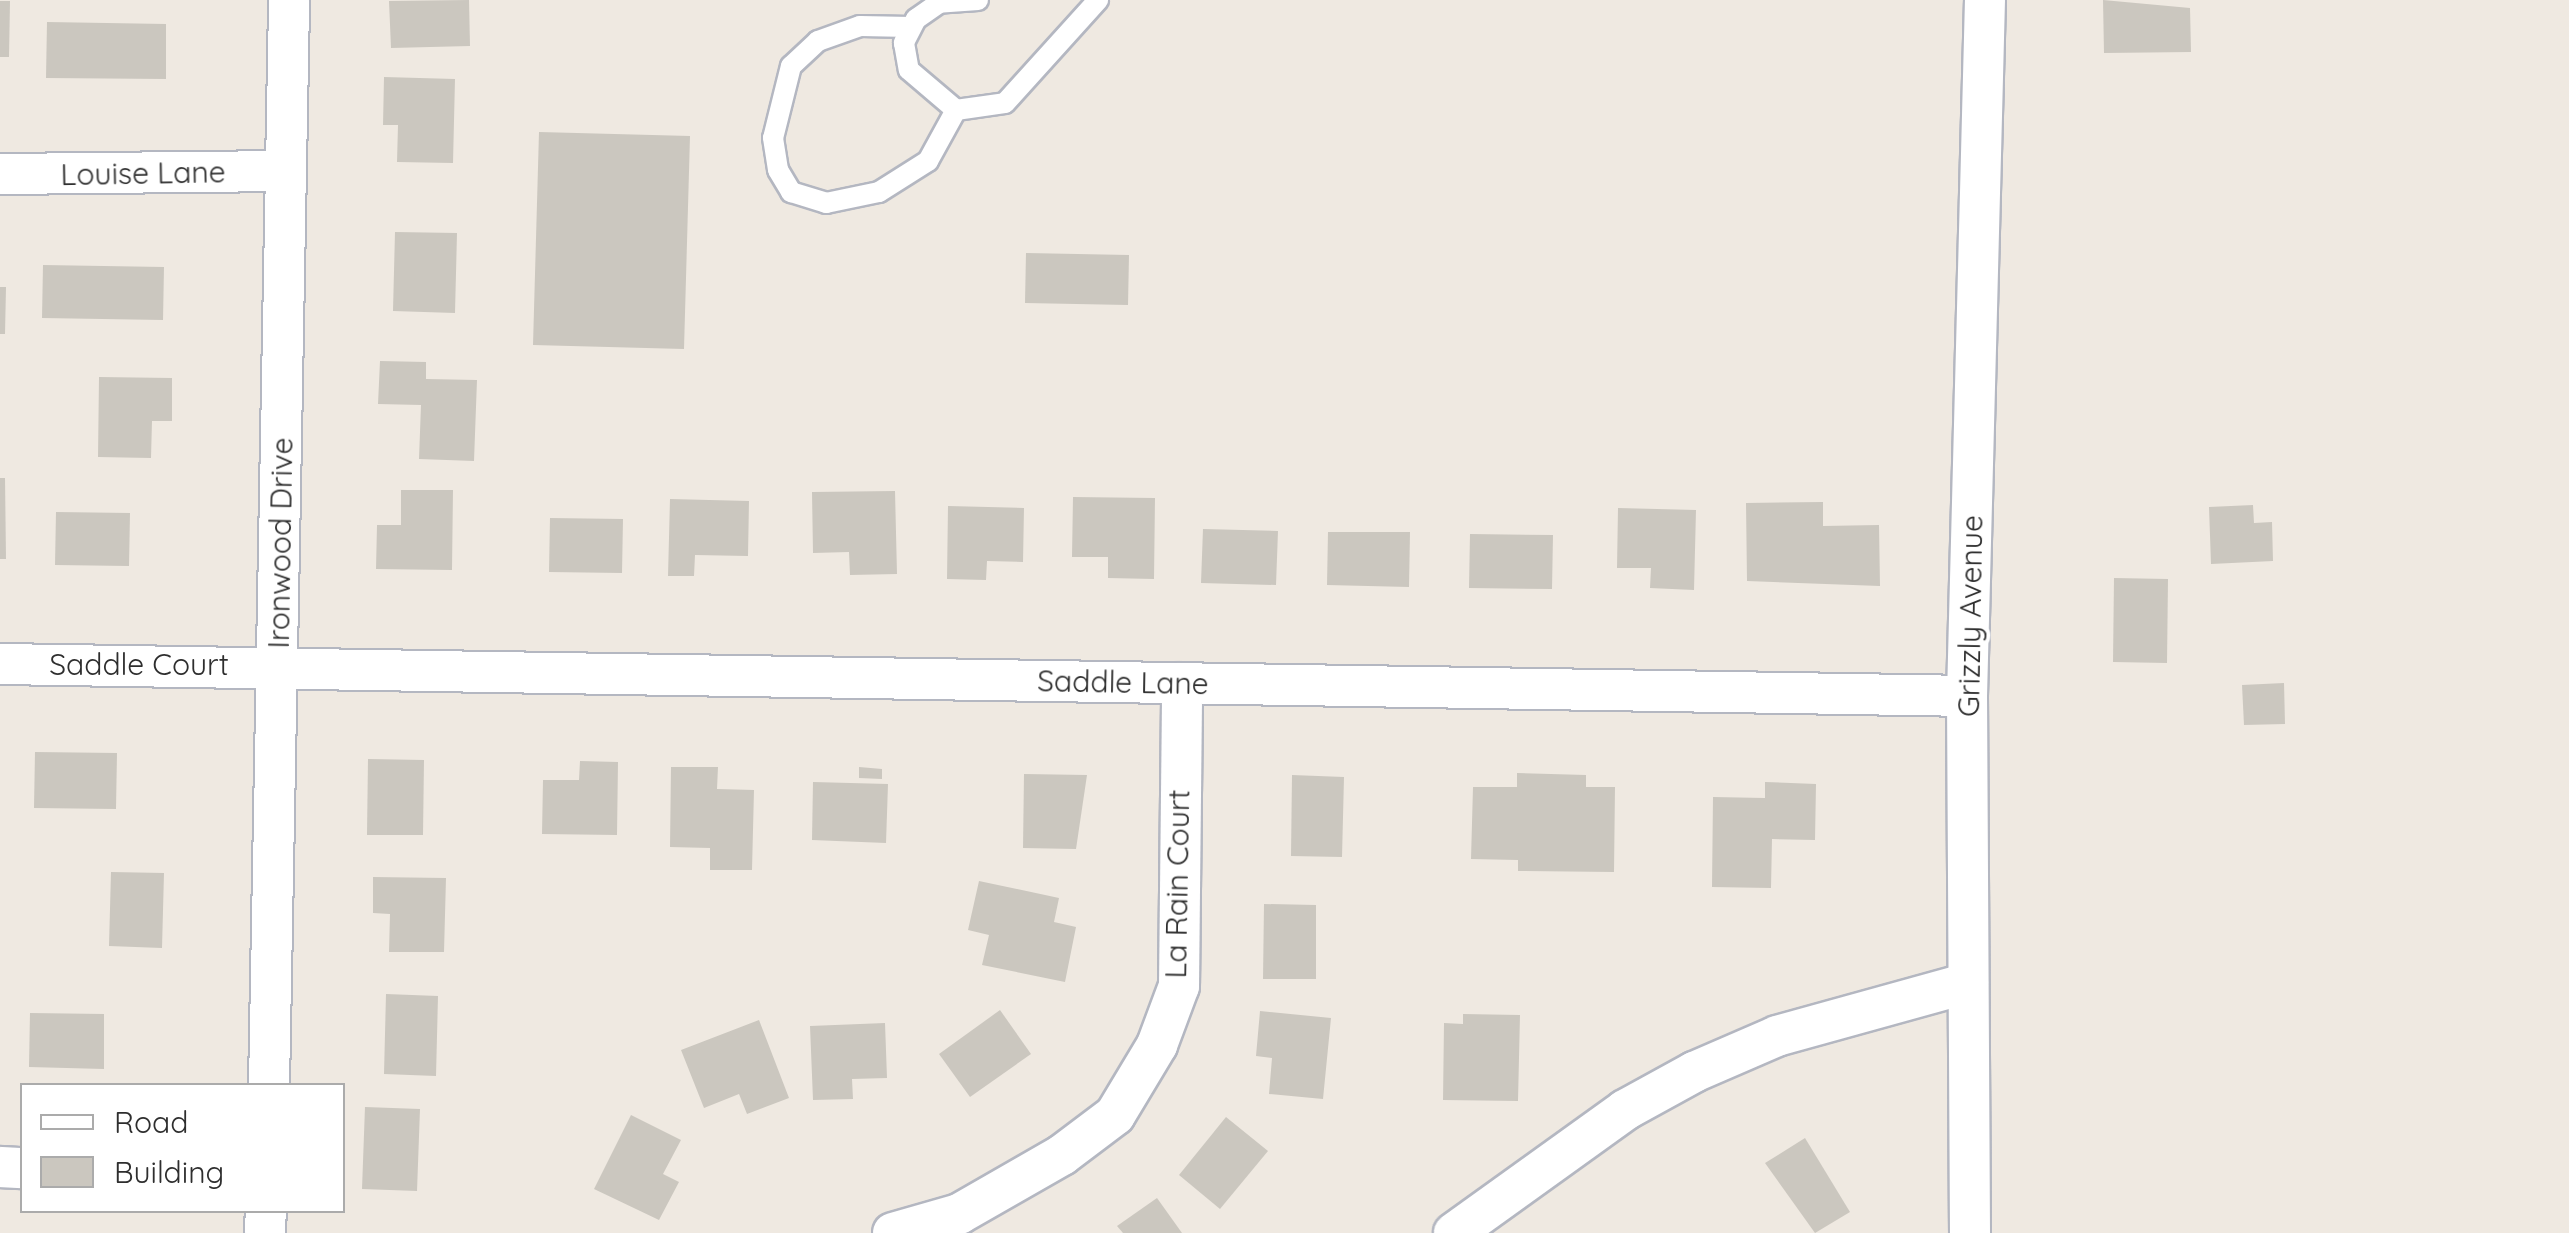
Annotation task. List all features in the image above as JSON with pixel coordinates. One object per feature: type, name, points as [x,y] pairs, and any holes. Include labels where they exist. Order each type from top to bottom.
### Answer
[{"type":"street","name":"Ironwood Drive","points":[[269,1083],[289,0]]},
{"type":"street","name":"Grizzly Avenue","points":[[1970,1233],[1967,696],[1985,0]]},
{"type":"street","name":"Louise Lane","points":[[0,174],[285,171]]},
{"type":"street","name":"Saddle Court","points":[[0,664],[278,664]]},
{"type":"street","name":"Saddle Lane","points":[[278,664],[1967,696]]},
{"type":"street","name":"La Rain Court","points":[[892,1233],[959,1214],[1062,1155],[1114,1115],[1157,1045],[1178,986],[1182,684]]},
{"type":"street","points":[[1454,1233],[1624,1110],[1694,1072],[1777,1036],[1968,983]]},
{"type":"lane","points":[[956,110],[928,162],[879,192],[826,204],[792,192],[778,170],[773,138],[792,66],[818,41],[860,26],[911,27],[939,3],[978,0]]},
{"type":"lane","points":[[911,27],[908,70],[956,110],[1006,103],[1098,0]]},
{"type":"building","points":[[469,0],[470,46],[391,48],[389,1]]},
{"type":"building","points":[[2103,0],[2190,8],[2191,52],[2104,53]]},
{"type":"building","points":[[0,1],[10,1],[9,57],[0,57]]},
{"type":"building","points":[[47,22],[166,24],[166,79],[46,78]]},
{"type":"building","points":[[384,77],[455,79],[453,163],[397,162],[398,125],[383,125]]},
{"type":"building","points":[[539,132],[690,136],[684,349],[533,345]]},
{"type":"building","points":[[395,232],[457,233],[455,313],[393,311]]},
{"type":"building","points":[[1026,253],[1129,255],[1128,305],[1025,303]]},
{"type":"building","points":[[43,265],[164,267],[163,320],[42,318]]},
{"type":"building","points":[[0,287],[6,287],[5,334],[0,334]]},
{"type":"building","points":[[380,361],[426,362],[426,379],[477,380],[474,461],[419,459],[421,405],[378,404]]},
{"type":"building","points":[[99,377],[172,378],[172,421],[152,421],[151,458],[98,457]]},
{"type":"building","points":[[0,478],[5,478],[6,559],[0,559]]},
{"type":"building","points":[[401,490],[453,490],[452,570],[376,569],[377,525],[401,525]]},
{"type":"building","points":[[895,491],[897,574],[850,575],[849,552],[813,553],[812,492]]},
{"type":"building","points":[[1073,497],[1155,498],[1154,579],[1108,578],[1108,557],[1072,557]]},
{"type":"building","points":[[670,499],[749,501],[748,556],[695,555],[694,576],[668,576]]},
{"type":"building","points":[[1823,502],[1823,526],[1879,525],[1880,586],[1747,581],[1746,503]]},
{"type":"building","points":[[2253,505],[2254,523],[2272,522],[2273,561],[2211,564],[2209,507]]},
{"type":"building","points":[[948,506],[1024,508],[1023,562],[987,561],[986,580],[947,579]]},
{"type":"building","points":[[1618,508],[1696,510],[1694,590],[1650,588],[1651,568],[1617,568]]},
{"type":"building","points":[[56,512],[130,513],[129,566],[55,565]]},
{"type":"building","points":[[550,518],[623,519],[622,573],[549,572]]},
{"type":"building","points":[[1203,529],[1278,531],[1276,585],[1201,583]]},
{"type":"building","points":[[1328,532],[1410,532],[1409,587],[1327,585]]},
{"type":"building","points":[[1470,534],[1553,535],[1552,589],[1469,588]]},
{"type":"building","points":[[2114,578],[2168,579],[2167,663],[2113,662]]},
{"type":"building","points":[[2284,683],[2285,724],[2244,725],[2242,685]]},
{"type":"building","points":[[35,752],[117,753],[116,809],[34,808]]},
{"type":"building","points":[[368,759],[424,760],[423,835],[367,835]]},
{"type":"building","points":[[580,761],[618,762],[617,835],[542,834],[543,780],[579,780]]},
{"type":"building","points":[[671,767],[718,767],[717,789],[754,790],[752,870],[710,870],[710,848],[670,847]]},
{"type":"building","points":[[859,767],[882,769],[882,779],[859,778]]},
{"type":"building","points":[[1517,773],[1586,775],[1586,787],[1615,787],[1614,872],[1518,871],[1518,860],[1471,859],[1473,787],[1517,787]]},
{"type":"building","points":[[1024,774],[1087,775],[1076,849],[1023,848]]},
{"type":"building","points":[[1292,775],[1344,777],[1342,857],[1291,856]]},
{"type":"building","points":[[813,782],[888,784],[886,843],[812,840]]},
{"type":"building","points":[[1765,782],[1816,784],[1815,840],[1772,839],[1771,888],[1712,887],[1713,797],[1765,798]]},
{"type":"building","points":[[111,872],[164,873],[162,948],[109,946]]},
{"type":"building","points":[[373,877],[446,878],[444,952],[389,952],[390,914],[373,913]]},
{"type":"building","points":[[979,881],[1059,898],[1054,922],[1076,927],[1065,982],[982,965],[989,935],[968,930]]},
{"type":"building","points":[[1264,904],[1316,905],[1316,979],[1263,979]]},
{"type":"building","points":[[386,994],[438,996],[436,1076],[384,1074]]},
{"type":"building","points":[[1000,1010],[1031,1054],[970,1097],[939,1054]]},
{"type":"building","points":[[1260,1011],[1331,1018],[1323,1099],[1269,1094],[1272,1058],[1256,1056]]},
{"type":"building","points":[[30,1013],[104,1014],[104,1069],[29,1067]]},
{"type":"building","points":[[1463,1014],[1520,1015],[1518,1101],[1443,1100],[1444,1023],[1463,1024]]},
{"type":"building","points":[[759,1020],[789,1098],[747,1114],[739,1094],[704,1108],[681,1050]]},
{"type":"building","points":[[885,1023],[887,1078],[852,1079],[853,1099],[813,1100],[810,1026]]},
{"type":"building","points":[[365,1107],[420,1109],[417,1191],[362,1189]]},
{"type":"building","points":[[631,1115],[681,1140],[663,1174],[679,1182],[659,1220],[594,1189]]},
{"type":"building","points":[[1226,1117],[1268,1151],[1220,1209],[1179,1175]]},
{"type":"building","points":[[1805,1138],[1850,1212],[1815,1233],[1765,1163]]},
{"type":"building","points":[[1157,1198],[1182,1233],[1123,1233],[1117,1226]]}]
